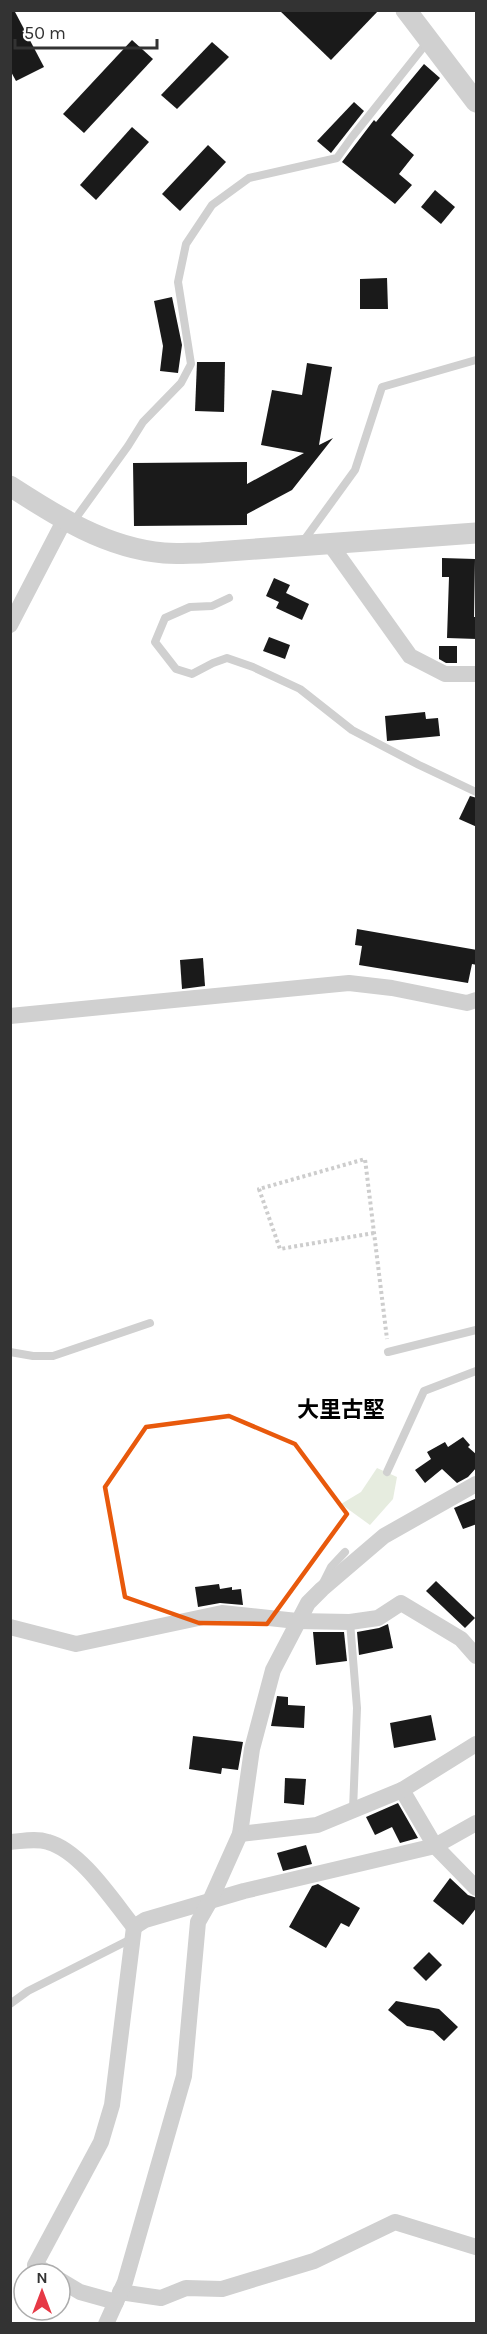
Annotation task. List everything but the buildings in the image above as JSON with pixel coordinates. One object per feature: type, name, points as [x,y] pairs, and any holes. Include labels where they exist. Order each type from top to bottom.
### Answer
[{"type":"street","points":[[406,10],[477,102]]},
{"type":"street","points":[[10,486],[68,522],[99,537],[128,547],[163,553],[201,553],[477,533]]},
{"type":"street","points":[[10,625],[68,522]]},
{"type":"street","points":[[330,544],[410,656],[445,674],[477,674]]},
{"type":"street","points":[[10,1016],[349,983],[392,988],[466,1003],[477,1000]]},
{"type":"street","points":[[106,2324],[118,2297],[184,2076],[198,1922],[240,1834],[252,1749],[273,1670],[297,1621],[308,1603],[321,1589],[384,1536],[477,1484]]},
{"type":"street","points":[[10,1627],[76,1644],[222,1613],[297,1621],[350,1622],[378,1618],[401,1603],[461,1639],[477,1656]]},
{"type":"street","points":[[240,1834],[317,1825],[402,1790],[477,1744]]},
{"type":"street","points":[[402,1790],[435,1846],[477,1888]]},
{"type":"street","points":[[37,2262],[101,2142],[112,2105],[134,1932],[145,1920],[210,1900],[435,1846],[477,1823]]},
{"type":"street","points":[[10,1842],[46,1841],[61,1846],[76,1857],[134,1932]]},
{"type":"street","points":[[72,2287],[80,2292],[118,2297],[161,2298],[186,2288],[222,2289],[314,2261],[395,2222],[477,2247]]},
{"type":"lane","points":[[68,522],[128,446],[142,422],[181,383],[191,364],[178,282],[186,244],[212,205],[249,178],[338,158],[429,40]]},
{"type":"lane","points":[[301,545],[355,470],[382,387],[477,360]]},
{"type":"lane","points":[[230,598],[212,606],[190,607],[165,618],[154,642],[177,669],[192,674],[227,658],[253,667],[300,689],[352,730],[477,792]]},
{"type":"lane","points":[[10,1352],[33,1356],[53,1356],[150,1323]]},
{"type":"lane","points":[[388,1352],[477,1330]]},
{"type":"lane","points":[[387,1472],[424,1391],[477,1371]]},
{"type":"lane","points":[[321,1589],[331,1567],[345,1552]]},
{"type":"lane","points":[[350,1622],[357,1708],[353,1810]]},
{"type":"lane","points":[[10,2004],[28,1991],[134,1932]]},
{"type":"path","points":[[374,1233],[280,1249],[259,1189],[365,1159],[374,1233],[388,1352]]},
{"type":"highlighted area","points":[[229,1416],[295,1444],[347,1514],[267,1624],[199,1623],[125,1597],[105,1487],[146,1427]]},
{"type":"shaded area","points":[[377,1468],[397,1477],[393,1499],[370,1525],[341,1504],[361,1492]]},
{"type":"district","name":"大里古堅","points":[[341,1409]]}]
